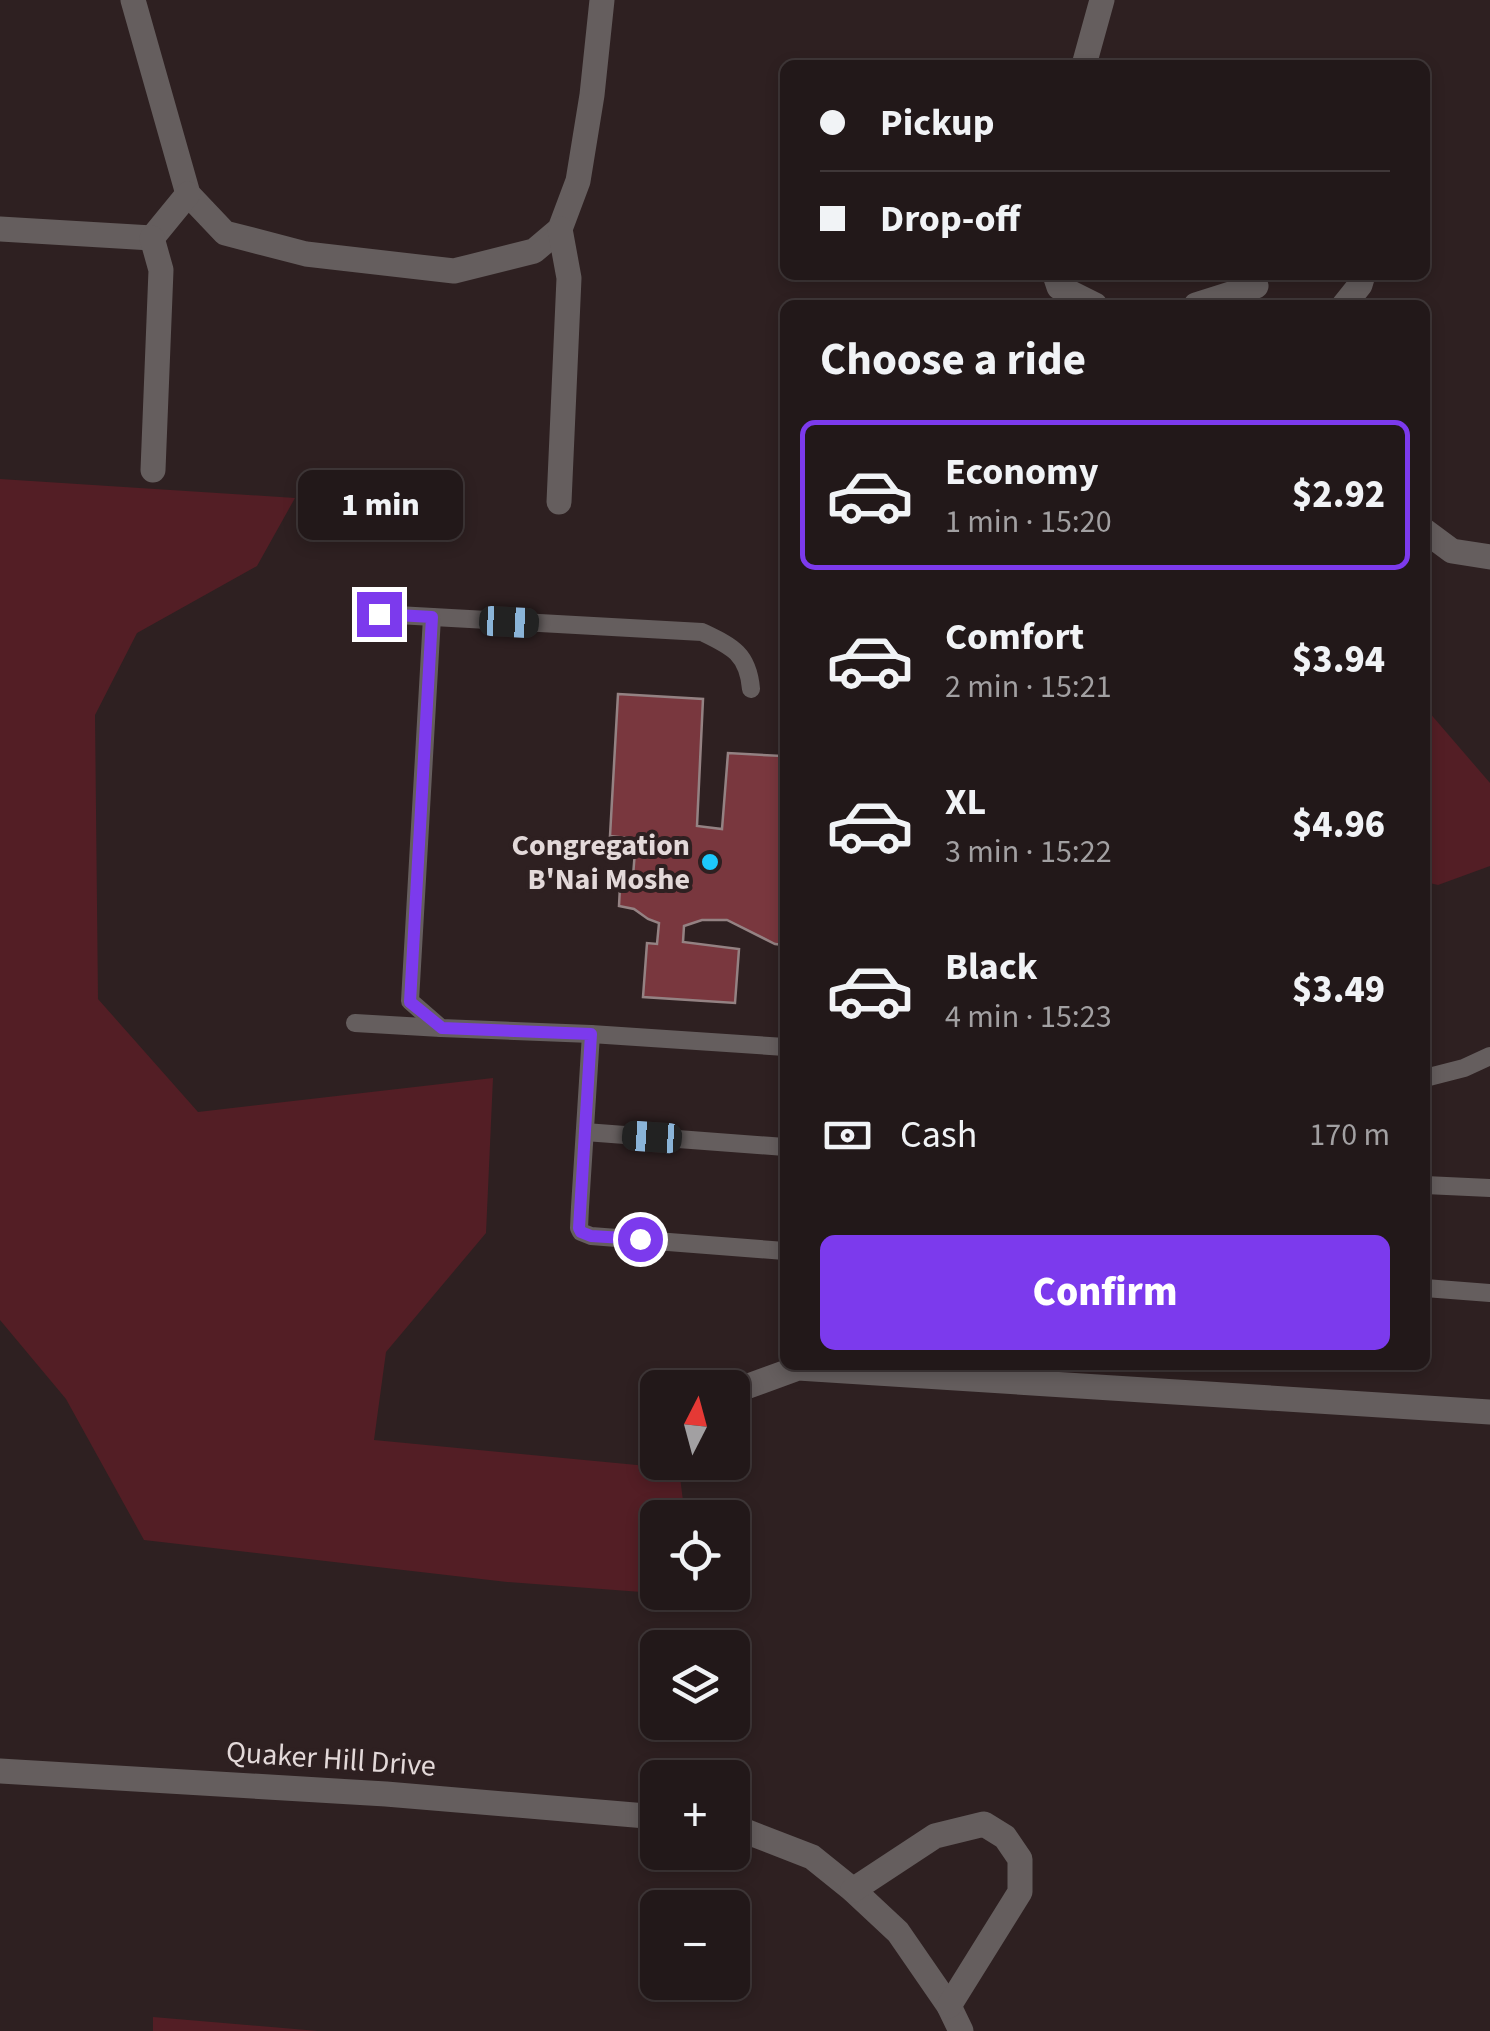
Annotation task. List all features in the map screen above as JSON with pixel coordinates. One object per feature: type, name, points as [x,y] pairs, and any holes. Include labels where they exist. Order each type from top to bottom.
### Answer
[{"type":"street","points":[[133,0],[188,194],[225,233],[306,254],[454,271],[534,252],[560,229],[578,182],[602,0]]},
{"type":"street","points":[[1085,60],[1102,0]]},
{"type":"street","points":[[152,238],[188,194]]},
{"type":"street","points":[[0,229],[152,238]]},
{"type":"street","points":[[559,502],[569,278],[560,229]]},
{"type":"street","points":[[152,238],[162,270],[153,470]]},
{"type":"street","points":[[1057,280],[1060,287],[1085,300]]},
{"type":"street","points":[[1216,300],[1259,289]]},
{"type":"street","points":[[1430,534],[1452,551],[1490,557]]},
{"type":"street","points":[[750,1385],[792,1370]]},
{"type":"street","points":[[829,1370],[1490,1412]]},
{"type":"street","name":"Quaker Hill Drive","points":[[0,1770],[386,1794],[640,1815]]},
{"type":"street","points":[[853,1890],[935,1836],[984,1824],[1005,1837],[1020,1858],[1020,1892],[949,2006]]},
{"type":"street","points":[[750,1833],[812,1857],[898,1932],[949,2006],[961,2031]]},
{"type":"lane","points":[[379,614],[702,632],[744,659],[751,689]]},
{"type":"lane","points":[[432,617],[410,1002],[442,1028]]},
{"type":"lane","points":[[354,1023],[780,1047]]},
{"type":"lane","points":[[591,1034],[581,1232],[591,1236],[780,1250]]},
{"type":"lane","points":[[1430,1077],[1490,1056]]},
{"type":"lane","points":[[584,1132],[780,1147]]},
{"type":"lane","points":[[1430,1186],[1490,1188]]},
{"type":"lane","points":[[1430,1288],[1490,1293]]},
{"type":"shaded area","points":[[0,479],[295,498],[257,566],[137,633],[95,715],[98,999],[198,1112],[493,1078],[486,1233],[386,1352],[374,1440],[640,1465],[640,1480],[680,1480],[683,1500],[640,1500],[640,1592],[507,1582],[144,1540],[66,1399],[0,1320]]},
{"type":"shaded area","points":[[1430,713],[1490,783],[1490,866],[1438,885],[1430,883]]},
{"type":"shaded area","points":[[153,2017],[318,2031],[153,2031]]},
{"type":"building","name":"Congregation B'Nai Moshe","points":[[618,694],[703,699],[697,826],[722,829],[728,753],[780,756],[780,944],[727,920],[702,920],[684,926],[683,942],[739,949],[735,1003],[643,997],[647,943],[657,944],[659,923],[634,909],[619,906],[620,886],[632,888],[636,839],[610,836]]},
{"type":"place","name":"Congregation B'Nai Moshe","points":[[710,862]]},
{"type":"route","points":[[379,614],[432,617],[410,1002],[442,1028],[591,1034],[579,1228],[591,1236],[640,1239]]}]
